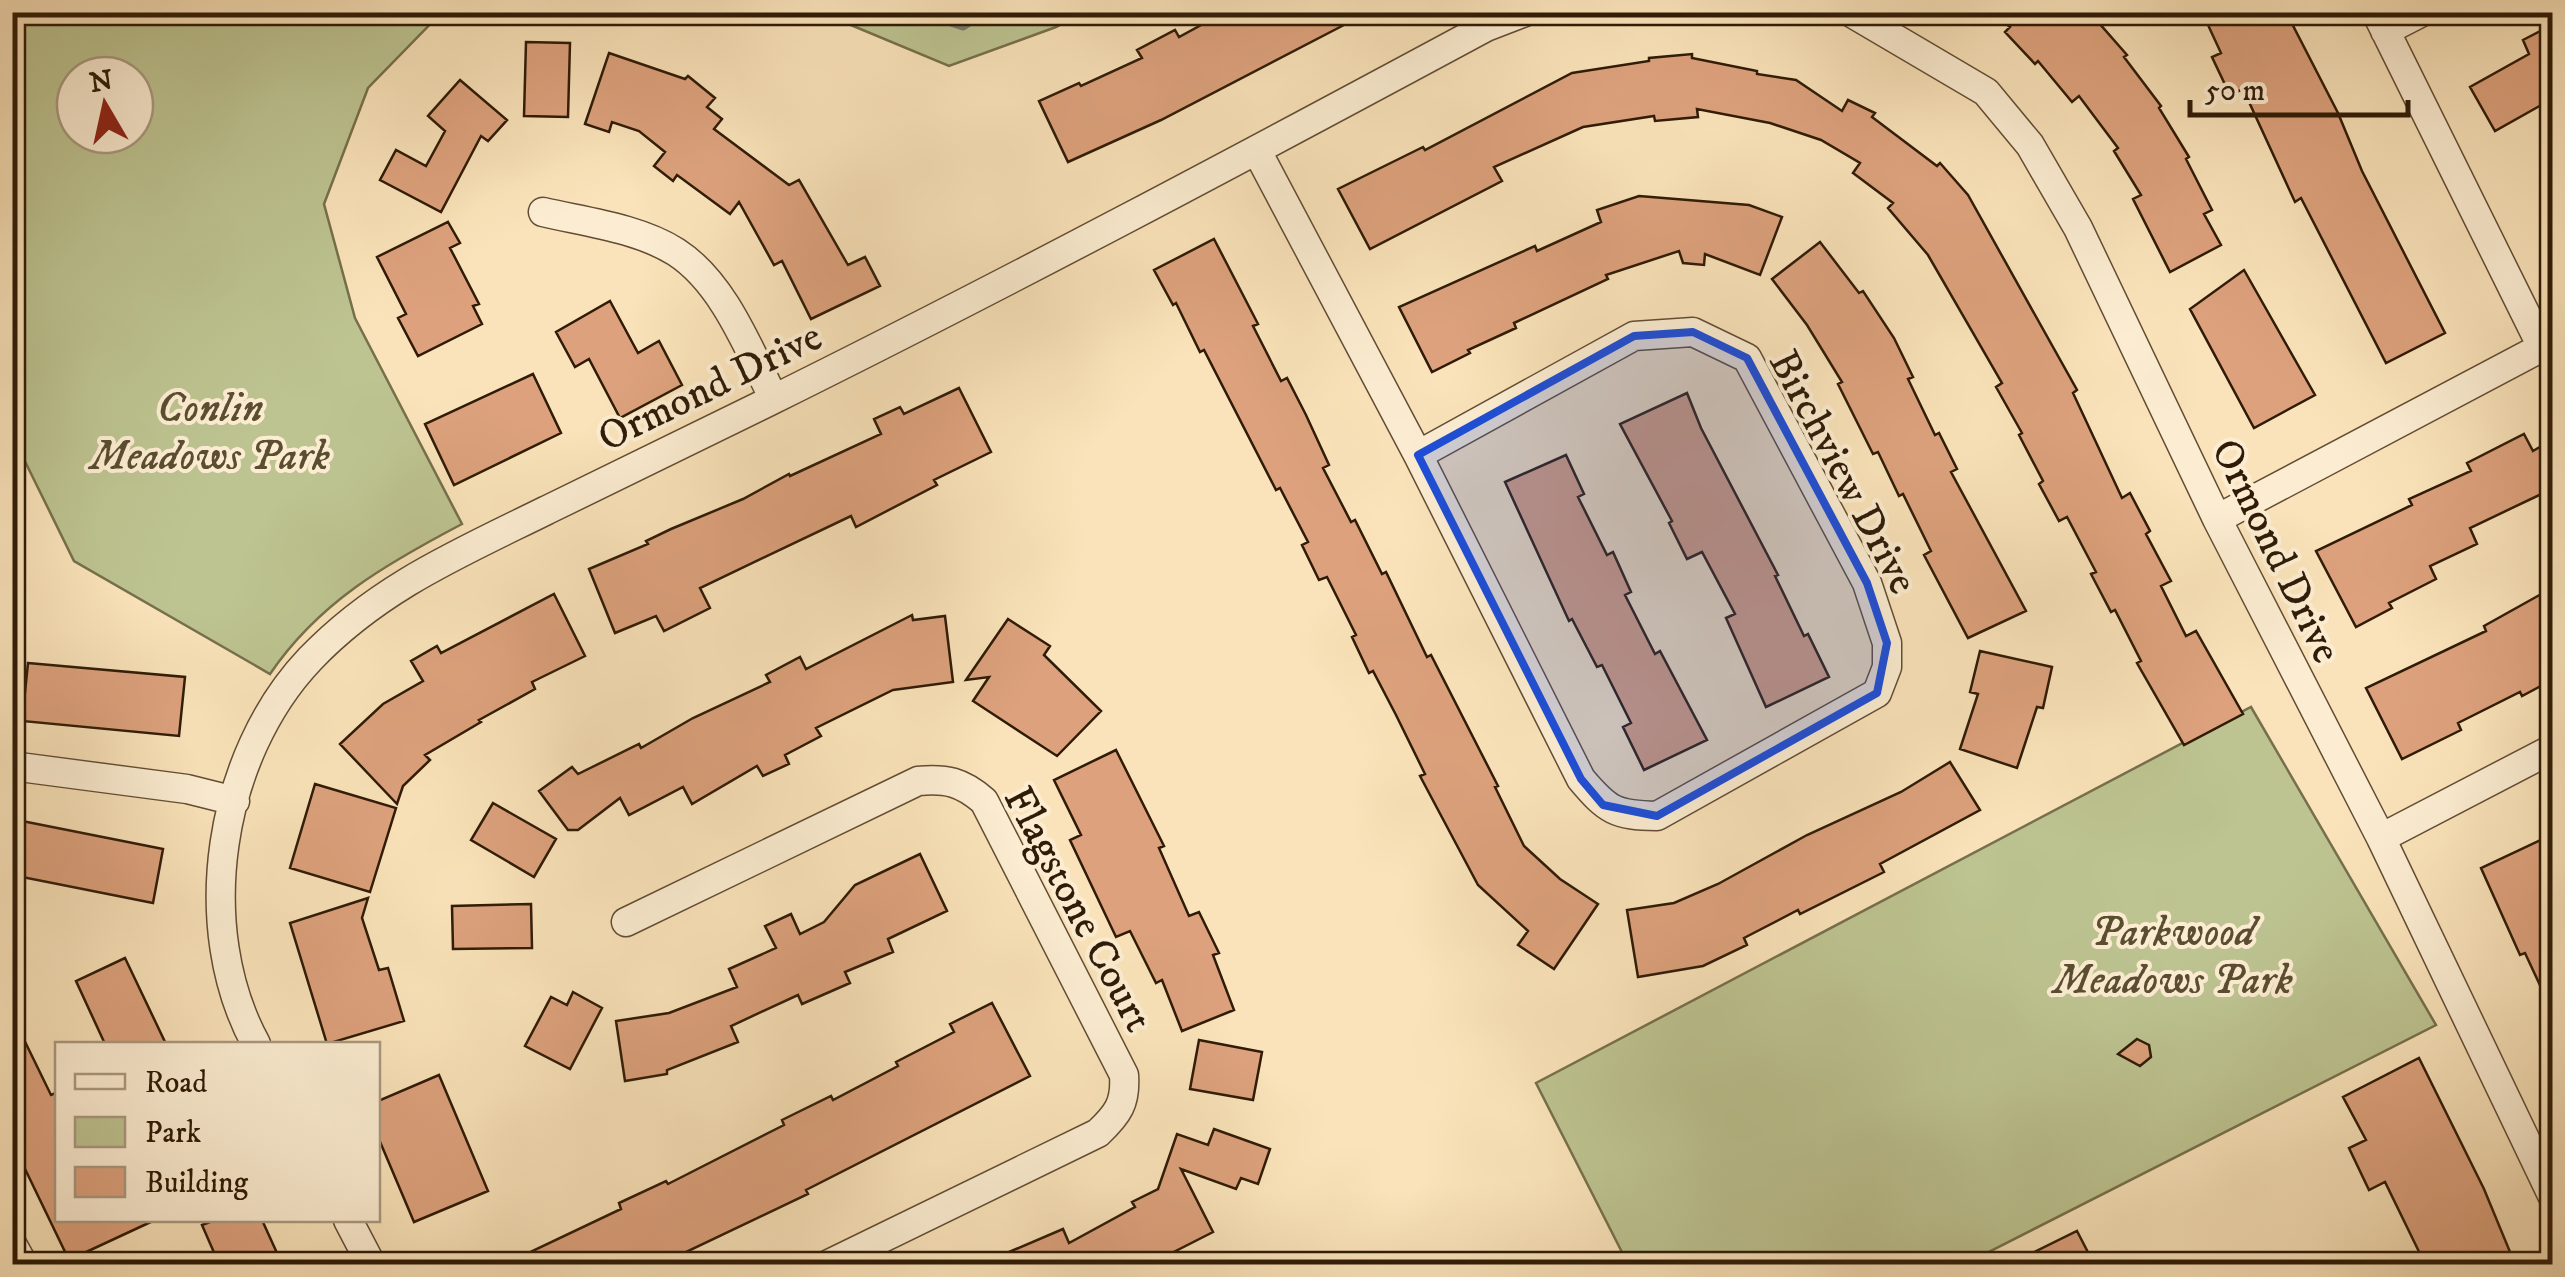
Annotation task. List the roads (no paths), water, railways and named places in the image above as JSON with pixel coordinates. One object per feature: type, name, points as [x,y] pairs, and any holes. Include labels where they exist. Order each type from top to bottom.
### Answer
[{"type":"street","name":"Ormond Drive","points":[[255,1042],[232,986],[219,903],[221,858],[235,800],[256,741],[282,696],[307,662],[370,607],[414,575],[774,399],[1257,151],[1486,27],[1525,12]]},
{"type":"street","name":"Ormond Drive","points":[[1850,12],[1986,92],[2030,145],[2078,228],[2217,519],[2380,838],[2552,1195]]},
{"type":"street","points":[[2217,519],[2548,344],[2380,22],[2422,12]]},
{"type":"street","name":"Birchview Drive","points":[[1257,151],[1418,455],[1581,779],[1602,805],[1629,816],[1657,816],[1878,693],[1888,667],[1887,643],[1867,582],[1747,358],[1693,332],[1634,336],[1418,455]]},
{"type":"street","points":[[542,212],[644,237],[674,251],[696,268],[740,331],[774,399]]},
{"type":"street","points":[[2380,838],[2552,749]]},
{"type":"street","points":[[12,766],[187,789],[235,800]]},
{"type":"street","name":"Flagstone Court","points":[[626,922],[918,781],[942,778],[966,785],[984,801],[1124,1075],[1126,1096],[1117,1114],[1098,1133],[829,1264]]},
{"type":"street","points":[[349,1222],[372,1264]]},
{"type":"street","points":[[12,1244],[23,1264]]},
{"type":"waterway","points":[[921,12],[963,26],[984,12]]},
{"type":"park label","name":"Conlin Meadows Park","points":[[210,430]]},
{"type":"park label","name":"Parkwood Meadows Park","points":[[2173,954]]}]
